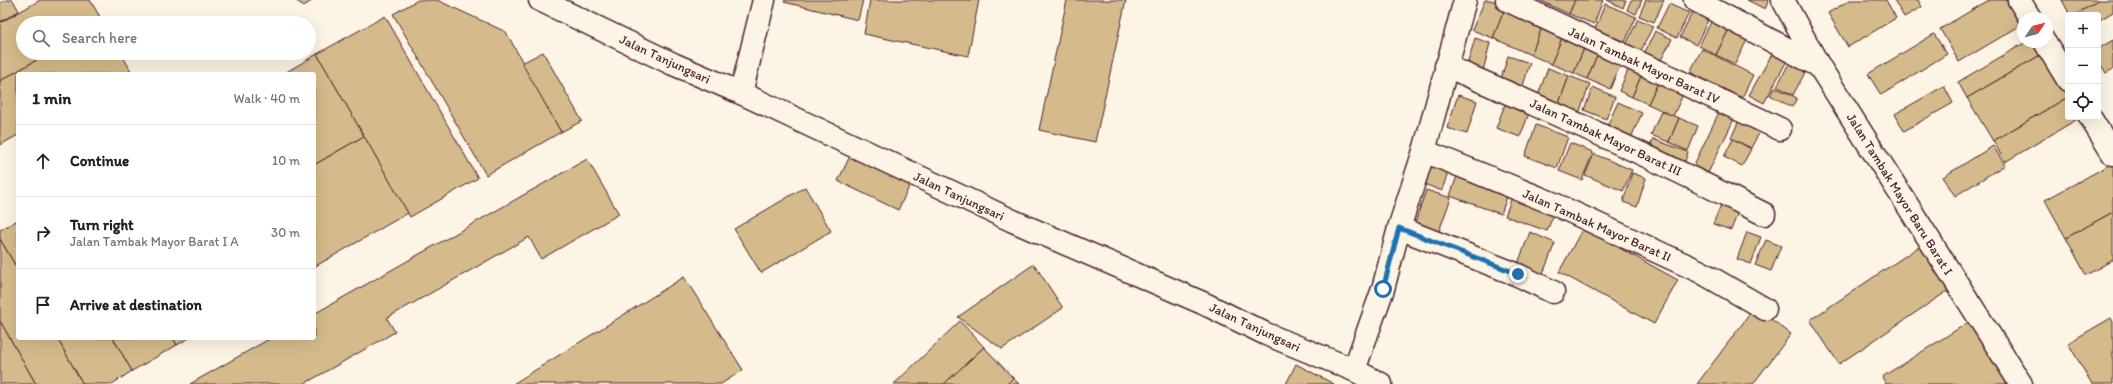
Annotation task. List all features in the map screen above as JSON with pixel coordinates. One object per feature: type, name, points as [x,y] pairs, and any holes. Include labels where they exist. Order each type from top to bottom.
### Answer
[{"type":"street","name":"Jalan Tanjungsari","points":[[540,0],[673,64],[741,93],[1013,221],[1205,304],[1266,334],[1354,370],[1381,384]]},
{"type":"street","points":[[741,93],[764,0]]},
{"type":"street","points":[[1354,370],[1383,289],[1399,228],[1424,151],[1465,0]]},
{"type":"street","name":"Jalan Tambak Mayor Barat IV","points":[[1508,0],[1780,129]]},
{"type":"street","points":[[1695,0],[1820,66]]},
{"type":"street","points":[[2019,0],[2026,12]]},
{"type":"street","name":"Jalan Tambak Mayor Baru Barat I","points":[[1784,1],[1820,66],[2021,384]]},
{"type":"street","points":[[2049,48],[2065,75]]},
{"type":"street","name":"Jalan Tambak Mayor Barat III","points":[[1446,66],[1540,106],[1688,175],[1764,214]]},
{"type":"street","points":[[2092,120],[2113,154]]},
{"type":"street","name":"Jalan Tambak Mayor Barat II","points":[[1424,151],[1552,203],[1673,259],[1701,272],[1765,309]]},
{"type":"street","points":[[1399,228],[1518,274],[1553,292]]},
{"type":"building","points":[[6,0],[13,0],[19,11],[0,22],[0,3]]},
{"type":"building","points":[[40,0],[90,0],[99,16],[16,16],[16,60],[37,60],[0,81],[0,23]]},
{"type":"building","points":[[295,0],[313,0],[304,6]]},
{"type":"building","points":[[418,0],[437,0],[506,32],[561,132],[486,175],[393,14]]},
{"type":"building","points":[[785,0],[863,0],[858,20],[784,2]]},
{"type":"building","points":[[870,0],[979,0],[968,56],[864,34]]},
{"type":"building","points":[[1067,0],[1126,0],[1095,142],[1039,130]]},
{"type":"building","points":[[1485,0],[1491,0],[1506,6],[1493,38],[1472,30]]},
{"type":"building","points":[[1539,0],[1575,0],[1569,14]]},
{"type":"building","points":[[1575,0],[1603,0],[1594,24],[1569,14]]},
{"type":"building","points":[[1607,0],[1626,0],[1623,8]]},
{"type":"building","points":[[1631,0],[1642,0],[1636,14],[1627,10]]},
{"type":"building","points":[[1646,0],[1664,0],[1654,22],[1639,16]]},
{"type":"building","points":[[1747,0],[1769,0],[1765,9]]},
{"type":"building","points":[[1850,0],[1886,0],[1896,18],[1848,47],[1828,13]]},
{"type":"building","points":[[1894,0],[1918,0],[1922,7],[1904,17]]},
{"type":"building","points":[[1989,0],[2016,0],[2020,12],[2017,12],[2017,28],[1959,62],[1940,29]]},
{"type":"building","points":[[2062,0],[2099,0],[2080,12],[2068,12]]},
{"type":"building","points":[[2099,0],[2113,0],[2113,12],[2101,19],[2101,12],[2080,12]]},
{"type":"building","points":[[1605,4],[1636,17],[1625,42],[1595,29]]},
{"type":"building","points":[[1669,4],[1689,13],[1677,38],[1657,28]]},
{"type":"building","points":[[1506,6],[1544,22],[1531,55],[1493,38]]},
{"type":"building","points":[[1693,11],[1709,18],[1696,45],[1680,37]]},
{"type":"building","points":[[385,16],[478,178],[410,217],[317,54]]},
{"type":"building","points":[[1638,19],[1653,26],[1640,53],[1625,47]]},
{"type":"building","points":[[1712,20],[1729,29],[1716,55],[1699,46]]},
{"type":"building","points":[[1544,22],[1565,31],[1551,64],[1531,55]]},
{"type":"building","points":[[1729,29],[1748,38],[1735,64],[1716,55]]},
{"type":"building","points":[[1565,31],[1587,41],[1574,73],[1551,64]]},
{"type":"building","points":[[1655,31],[1672,39],[1660,62],[1644,54]]},
{"type":"building","points":[[1934,34],[1947,54],[1881,95],[1868,74]]},
{"type":"building","points":[[1475,38],[1490,43],[1483,71],[1467,66]]},
{"type":"building","points":[[2113,40],[2113,69],[2106,73],[2101,65],[2101,47]]},
{"type":"building","points":[[1587,41],[1601,46],[1587,79],[1574,73]]},
{"type":"building","points":[[1601,46],[1624,56],[1610,89],[1587,79]]},
{"type":"building","points":[[1776,47],[1790,55],[1764,103],[1749,95]]},
{"type":"building","points":[[2017,47],[2041,48],[2044,53],[1967,98],[1958,82]]},
{"type":"building","points":[[1702,49],[1753,75],[1742,98],[1690,72]]},
{"type":"building","points":[[543,52],[582,121],[561,132],[522,63]]},
{"type":"building","points":[[2044,53],[2065,88],[2065,99],[1993,141],[1967,98]]},
{"type":"building","points":[[1794,54],[1810,63],[1793,95],[1777,86]]},
{"type":"building","points":[[316,55],[364,136],[316,164],[316,72],[286,72],[307,60],[316,60]]},
{"type":"building","points":[[1508,56],[1530,63],[1522,89],[1500,82]]},
{"type":"building","points":[[37,60],[125,60],[131,71],[16,72],[16,136],[0,145],[0,81]]},
{"type":"building","points":[[1632,61],[1645,67],[1632,97],[1619,91]]},
{"type":"building","points":[[1645,67],[1662,74],[1648,104],[1632,97]]},
{"type":"building","points":[[1548,68],[1569,76],[1558,106],[1537,98]]},
{"type":"building","points":[[1662,74],[1687,86],[1673,116],[1648,104]]},
{"type":"building","points":[[1569,76],[1590,84],[1579,113],[1558,106]]},
{"type":"building","points":[[1944,86],[1953,103],[1904,131],[1895,114]]},
{"type":"building","points":[[1593,87],[1615,97],[1606,119],[1584,110]]},
{"type":"building","points":[[1775,87],[1797,98],[1792,107],[1770,95]]},
{"type":"building","points":[[1458,95],[1477,101],[1467,134],[1447,128]]},
{"type":"building","points":[[1507,99],[1531,108],[1520,137],[1496,128]]},
{"type":"building","points":[[2065,99],[2065,120],[2076,120],[2005,162],[1993,141]]},
{"type":"building","points":[[1618,102],[1642,113],[1630,140],[1606,129]]},
{"type":"building","points":[[1721,108],[1736,115],[1708,173],[1693,167]]},
{"type":"building","points":[[1661,111],[1679,118],[1669,142],[1651,135]]},
{"type":"building","points":[[1743,112],[1764,123],[1751,148],[1731,138]]},
{"type":"building","points":[[1679,118],[1698,126],[1688,151],[1669,142]]},
{"type":"building","points":[[1536,125],[1568,137],[1557,168],[1525,156]]},
{"type":"building","points":[[364,136],[408,213],[316,266],[316,164]]},
{"type":"building","points":[[1653,139],[1688,152],[1683,167],[1648,154]]},
{"type":"building","points":[[1733,139],[1751,149],[1742,166],[1724,157]]},
{"type":"building","points":[[1570,143],[1593,152],[1582,180],[1559,171]]},
{"type":"building","points":[[1993,146],[2005,165],[1955,196],[1943,177]]},
{"type":"building","points":[[851,154],[911,183],[898,210],[838,181]]},
{"type":"building","points":[[1594,154],[1632,170],[1623,191],[1585,175]]},
{"type":"building","points":[[587,159],[619,214],[541,259],[529,237],[387,318],[395,332],[304,384],[190,384],[267,340],[316,340],[316,313]]},
{"type":"building","points":[[1433,159],[1450,165],[1442,191],[1424,184]]},
{"type":"building","points":[[2113,163],[2113,212],[2066,238],[2045,200]]},
{"type":"building","points":[[1459,170],[1510,188],[1501,214],[1450,196]]},
{"type":"building","points":[[1632,173],[1646,178],[1637,207],[1623,202]]},
{"type":"building","points":[[805,187],[831,231],[761,273],[734,229]]},
{"type":"building","points":[[1426,190],[1451,198],[1438,234],[1414,226]]},
{"type":"building","points":[[1514,192],[1556,208],[1547,231],[1505,216]]},
{"type":"building","points":[[1723,200],[1740,207],[1731,230],[1713,224]]},
{"type":"building","points":[[2113,212],[2113,260],[2086,275],[2066,238]]},
{"type":"building","points":[[16,221],[16,267],[0,239],[0,230]]},
{"type":"building","points":[[1583,228],[1678,280],[1654,324],[1559,272]]},
{"type":"building","points":[[1530,232],[1555,243],[1542,276],[1517,266]]},
{"type":"building","points":[[1747,232],[1761,237],[1751,264],[1737,259]]},
{"type":"building","points":[[0,239],[16,267],[16,340],[58,340],[83,384],[36,384],[0,321]]},
{"type":"building","points":[[1766,240],[1781,246],[1771,271],[1755,265]]},
{"type":"building","points":[[1920,246],[1949,290],[1839,364],[1810,320]]},
{"type":"building","points":[[1034,264],[1063,308],[1002,349],[958,317]]},
{"type":"building","points":[[684,277],[743,370],[721,384],[513,384]]},
{"type":"building","points":[[1755,307],[1791,334],[1753,384],[1697,384]]},
{"type":"building","points":[[2111,318],[2113,322],[2113,384],[2092,384],[2068,343]]},
{"type":"building","points":[[1972,320],[2013,384],[1886,384],[1882,377]]},
{"type":"building","points":[[0,321],[36,384],[0,384]]},
{"type":"building","points":[[960,321],[984,347],[944,384],[894,384]]},
{"type":"building","points":[[58,340],[114,340],[132,371],[112,384],[83,384]]},
{"type":"building","points":[[114,340],[174,340],[177,345],[132,371]]},
{"type":"building","points":[[174,340],[186,340],[177,345]]},
{"type":"building","points":[[984,347],[1013,378],[1007,384],[944,384]]},
{"type":"building","points":[[1296,364],[1334,384],[1286,384]]},
{"type":"building","points":[[1013,378],[1019,384],[1007,384]]},
{"type":"route","points":[[1383,289],[1399,228],[1518,274]]}]
